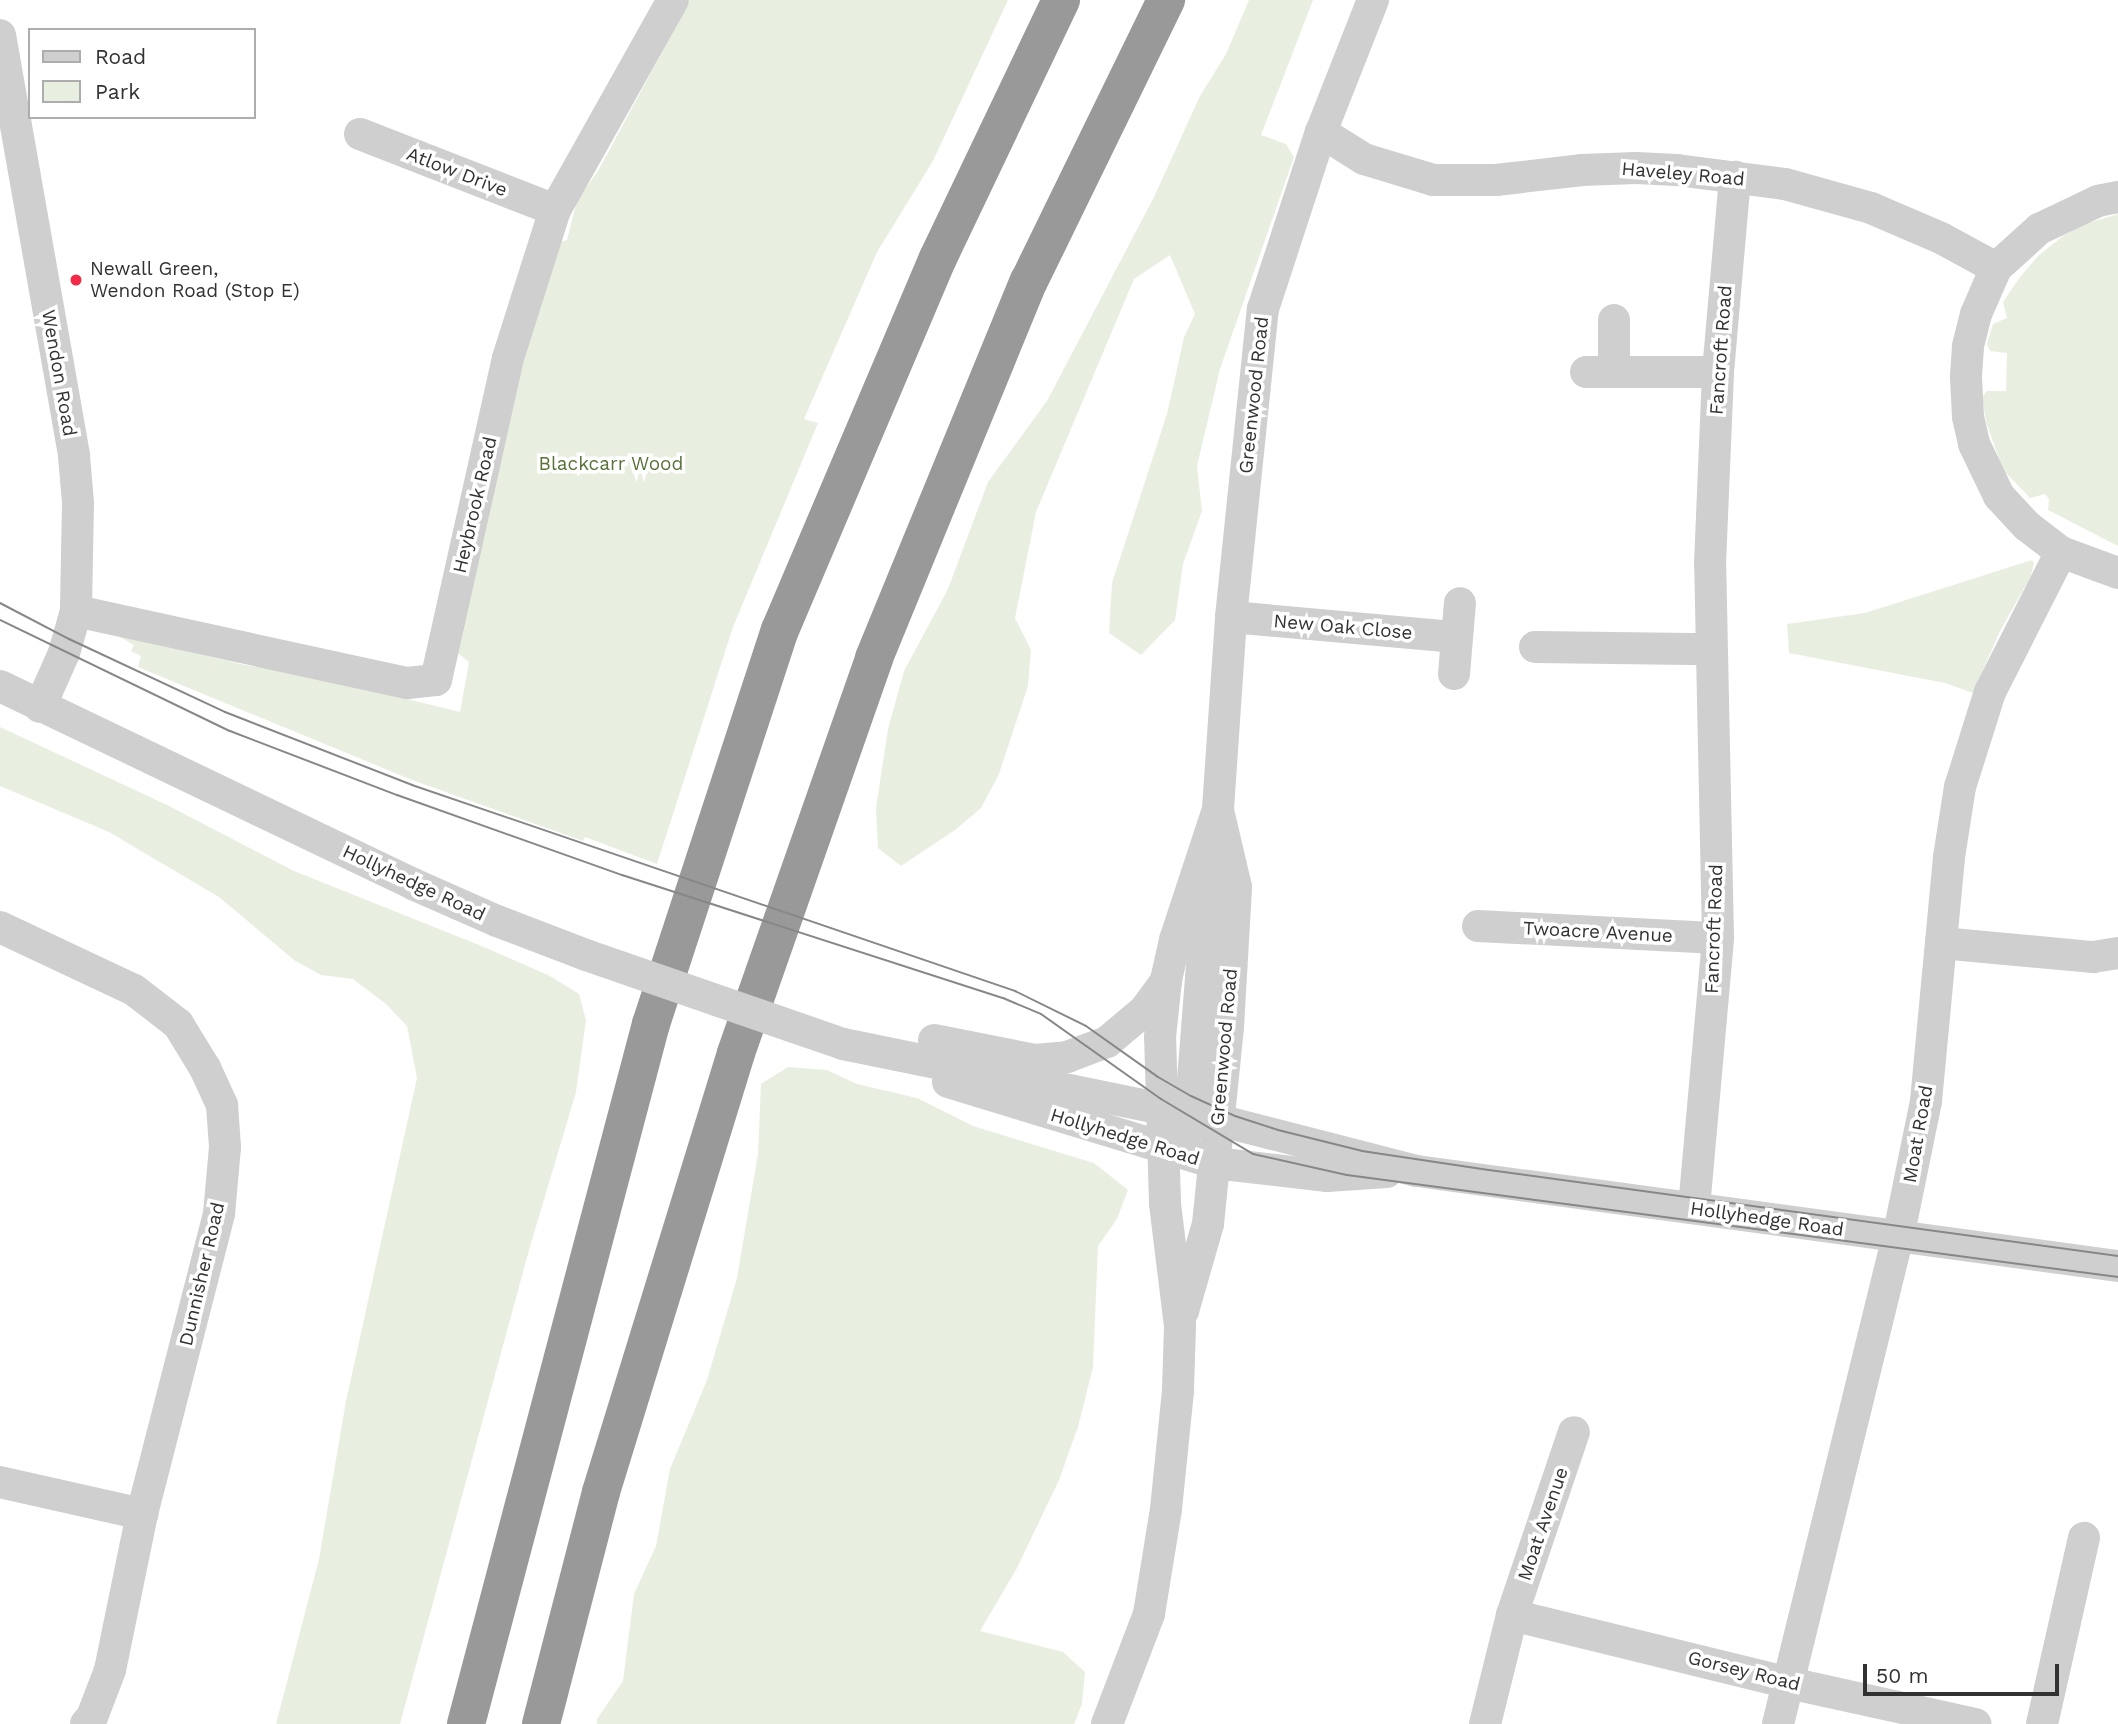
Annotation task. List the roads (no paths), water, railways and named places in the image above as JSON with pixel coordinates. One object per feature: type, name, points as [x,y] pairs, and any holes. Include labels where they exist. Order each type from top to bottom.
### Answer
[{"type":"highway","points":[[466,1724],[651,1024],[780,631],[939,258],[1061,0]]},
{"type":"highway","points":[[541,1724],[601,1492],[732,1066],[874,658],[1029,281],[1167,0]]},
{"type":"street","name":"Heybrook Road","points":[[76,611],[407,682],[436,680],[508,358],[555,210],[674,0]]},
{"type":"street","name":"Greenwood Road","points":[[1180,1326],[1208,1224],[1214,1163],[1160,1047],[1166,979],[1175,940],[1218,808],[1231,617],[1263,309],[1321,132],[1373,0]]},
{"type":"street","name":"Wendon Road","points":[[0,35],[74,456],[78,503],[76,611],[64,653],[40,707]]},
{"type":"street","name":"Haveley Road","points":[[1321,132],[1364,159],[1433,180],[1496,180],[1582,170],[1636,168],[1785,184],[1871,208],[1941,238],[1996,268]]},
{"type":"street","name":"Atlow Drive","points":[[360,134],[555,210]]},
{"type":"street","name":"Fancroft Road","points":[[1693,1208],[1718,938],[1710,564],[1718,372],[1735,177]]},
{"type":"street","points":[[2118,197],[2098,201],[2039,229],[1996,268],[1976,314],[1968,347],[1966,391],[1974,444],[1999,496],[2027,526],[2061,552],[2118,573]]},
{"type":"street","points":[[1614,320],[1600,372],[1718,372]]},
{"type":"street","name":"Moat Road","points":[[1777,1724],[1898,1238],[1926,1101],[1960,787],[1990,692],[2061,552]]},
{"type":"street","points":[[1454,674],[1460,603]]},
{"type":"street","name":"New Oak Close","points":[[1231,617],[1456,637]]},
{"type":"street","points":[[1535,647],[1711,649]]},
{"type":"street","name":"Hollyhedge Road","points":[[0,686],[413,884],[497,921],[586,955],[980,1093],[1214,1163],[1327,1176],[1417,1171]]},
{"type":"street","points":[[1190,1114],[1201,964],[1218,808]]},
{"type":"street","name":"Twoacre Avenue","points":[[1478,926],[1718,938]]},
{"type":"street","name":"Dunnisher Road","points":[[0,928],[134,990],[178,1024],[205,1068],[222,1105],[225,1147],[219,1214],[142,1514],[110,1670],[92,1717],[86,1724]]},
{"type":"street","points":[[1941,943],[2093,957],[2118,953]]},
{"type":"street","points":[[843,1044],[903,1036],[1035,1060],[1067,1057],[1107,1042],[1145,1010],[1166,979]]},
{"type":"street","name":"Hollyhedge Road","points":[[843,1044],[1190,1114],[1417,1171],[2118,1266]]},
{"type":"street","name":"Greenwood Road","points":[[1107,1724],[1149,1614],[1167,1500],[1178,1390],[1180,1326],[1166,1221],[1163,1148],[1190,1114]]},
{"type":"street","name":"Moat Avenue","points":[[1485,1724],[1512,1615],[1574,1432]]},
{"type":"street","points":[[0,1482],[142,1514]]},
{"type":"street","points":[[2042,1724],[2084,1538]]},
{"type":"street","name":"Gorsey Road","points":[[1512,1615],[1789,1683],[1976,1724]]},
{"type":"tram line","points":[[0,603],[69,639],[225,712],[412,785],[1015,991],[1086,1026],[1158,1077],[1191,1096],[1235,1116],[1278,1130],[1362,1151],[2118,1256]]},
{"type":"tram line","points":[[0,620],[230,731],[397,795],[622,875],[1003,998],[1041,1014],[1161,1099],[1253,1154],[1347,1175],[2118,1277]]},
{"type":"place","name":"Newall Green, Wendon Road (Stop E)","points":[[76,280]]},
{"type":"park label","name":"Blackcarr Wood","points":[[611,464]]}]
